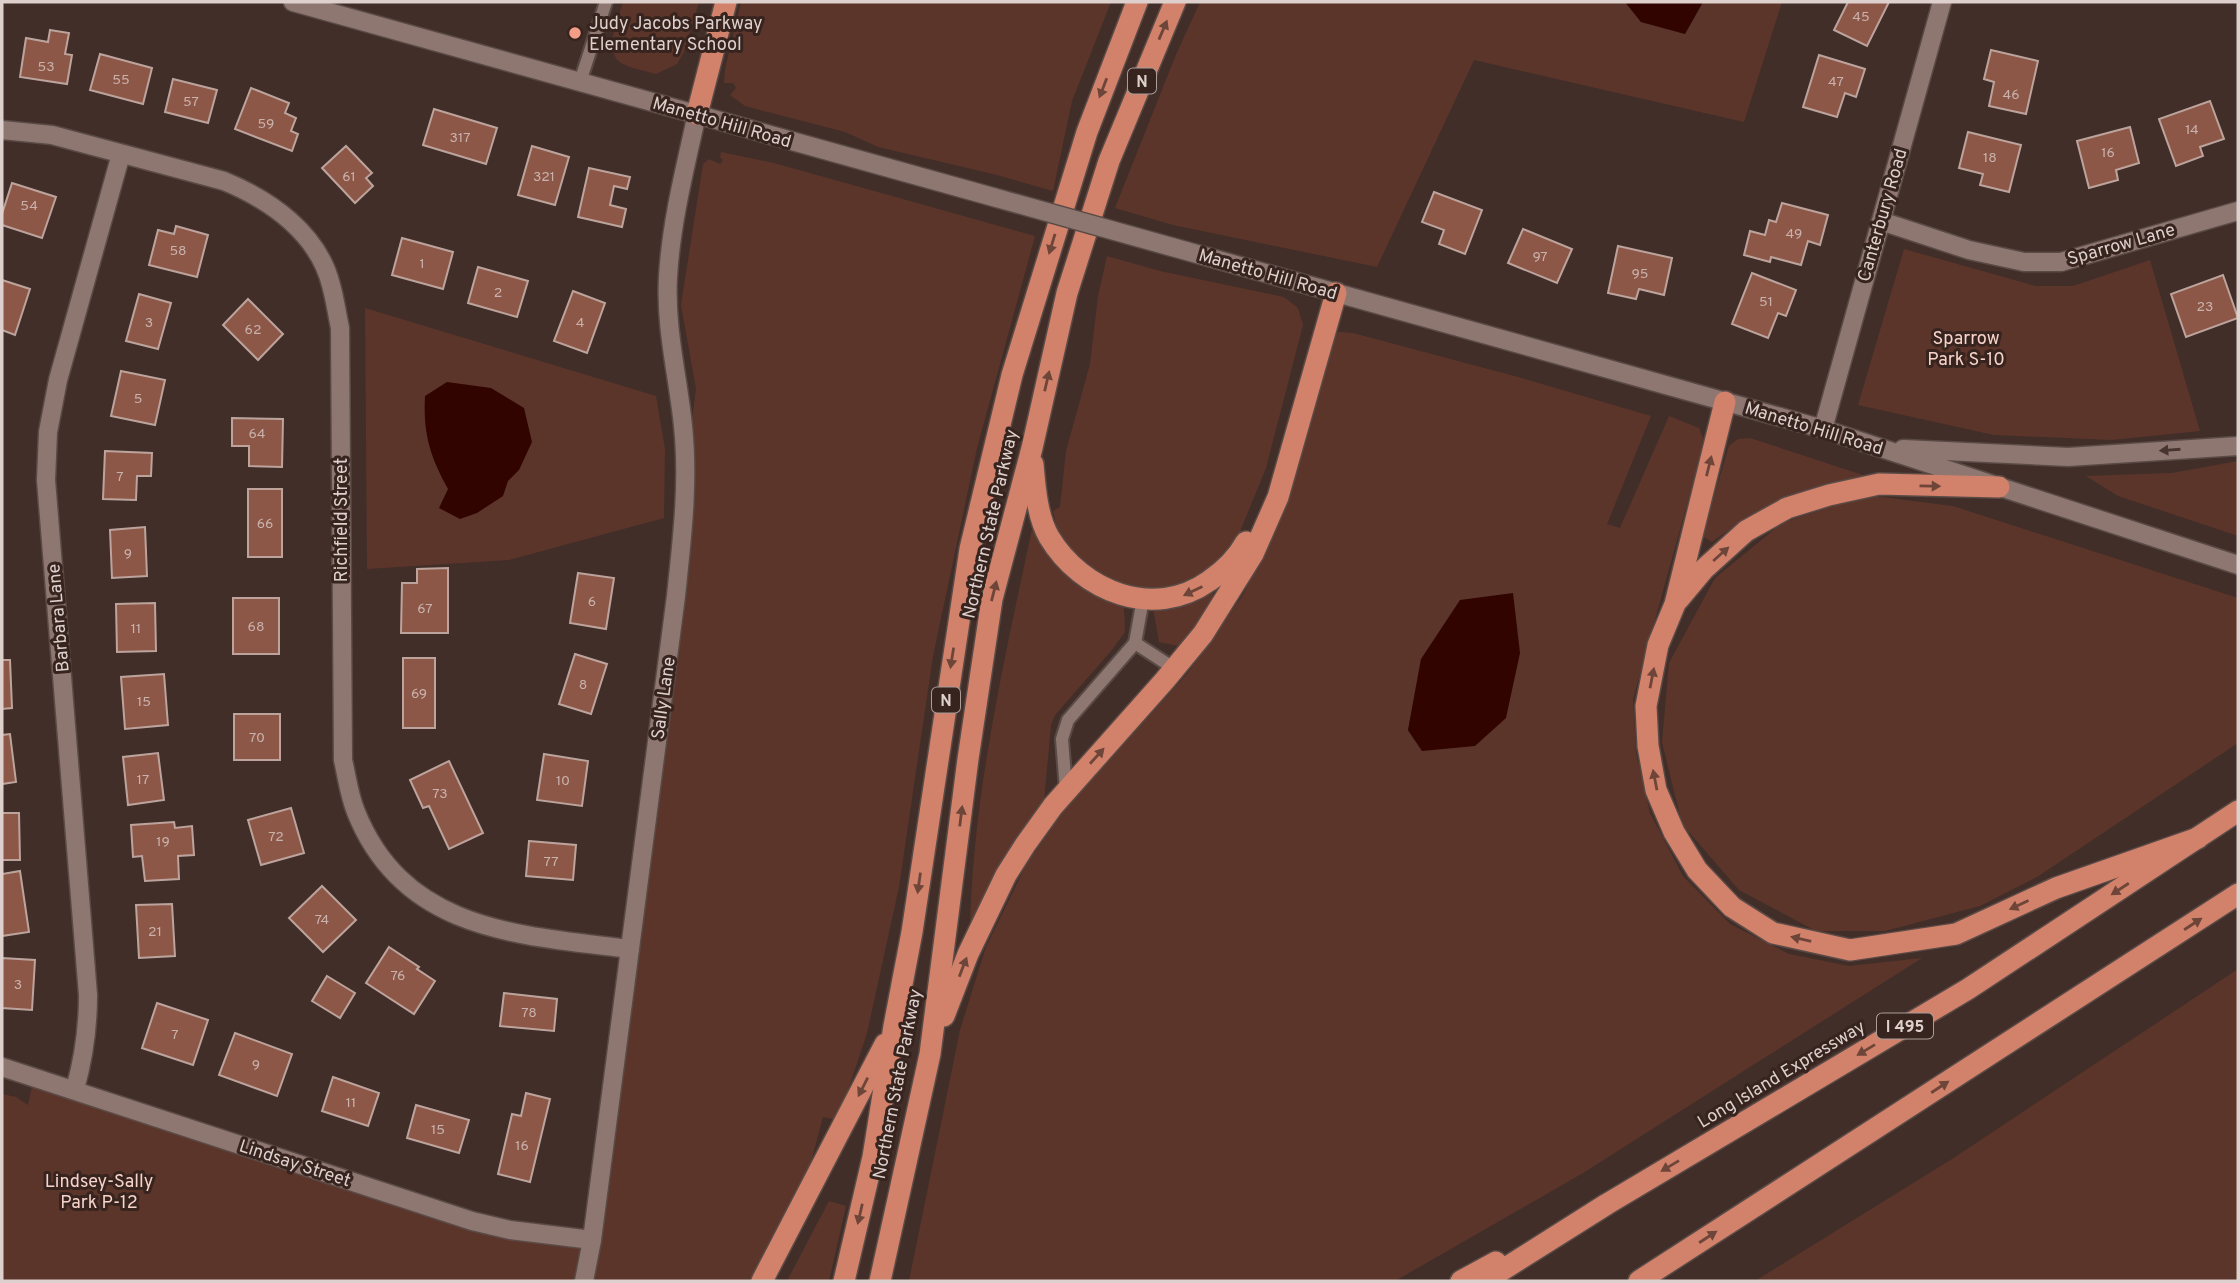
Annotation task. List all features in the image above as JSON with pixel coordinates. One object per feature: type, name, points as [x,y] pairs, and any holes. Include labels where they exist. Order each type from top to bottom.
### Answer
[{"type":"highway","points":[[697,114],[726,2]]},
{"type":"highway","name":"Northern State Parkway","points":[[844,1281],[873,1157],[912,932],[970,550],[1012,376],[1087,132],[1137,2]]},
{"type":"highway","name":"Northern State Parkway","points":[[880,1281],[930,1054],[968,759],[992,599],[1032,448],[1067,293],[1109,161],[1175,2]]},
{"type":"highway","points":[[1032,448],[1035,487],[1047,534],[1061,556],[1082,576],[1115,595],[1143,599],[1178,597],[1199,588],[1223,571],[1244,546],[1269,490],[1330,292]]},
{"type":"highway","points":[[930,1054],[968,954],[1006,875],[1066,790],[1203,634],[1253,554],[1278,497],[1330,292]]},
{"type":"highway","points":[[1725,402],[1675,604],[1658,645],[1646,706],[1648,746],[1656,790],[1674,832],[1697,870],[1732,907],[1773,933],[1850,950],[1956,934],[2056,888],[2198,838]]},
{"type":"highway","points":[[1675,604],[1704,569],[1746,531],[1787,508],[1878,484],[1999,487]]},
{"type":"highway","name":"Long Island Expressway","points":[[1485,1281],[1606,1204],[1968,989],[2238,811]]},
{"type":"highway","points":[[1643,1279],[2238,894]]},
{"type":"highway","points":[[762,1281],[894,1026]]},
{"type":"highway","points":[[1461,1281],[1606,1204]]},
{"type":"street","name":"Manetto Hill Road","points":[[293,2],[1823,429],[2238,565]]},
{"type":"street","name":"Canterbury Road","points":[[1823,429],[1942,2]]},
{"type":"street","name":"Sally Lane","points":[[584,1281],[593,1240],[676,596],[686,496],[683,426],[668,326],[668,278],[671,243],[697,114]]},
{"type":"street","name":"Richfield Street","points":[[2,130],[52,135],[224,181],[250,192],[276,208],[302,232],[331,282],[340,328],[343,760],[355,811],[377,851],[408,886],[422,897],[470,923],[539,939],[630,949]]},
{"type":"street","name":"Barbara Lane","points":[[75,1089],[88,1031],[88,995],[46,480],[48,432],[58,380],[121,154]]},
{"type":"street","name":"Sparrow Lane","points":[[1881,221],[1969,250],[2024,262],[2061,262],[2238,211]]},
{"type":"street","points":[[1880,448],[2068,457],[2238,446]]},
{"type":"street","name":"Lindsay Street","points":[[2,1067],[472,1221],[510,1230],[593,1240]]},
{"type":"lane","points":[[580,82],[606,2]]},
{"type":"lane","points":[[1066,790],[1062,738],[1068,720],[1135,643],[1143,599]]},
{"type":"lane","points":[[1135,643],[1175,668]]},
{"type":"green space","points":[[623,2],[699,2],[684,52],[677,64],[656,74],[627,66],[617,59],[612,44]]},
{"type":"green space","points":[[741,2],[1111,2],[1072,101],[1053,191],[878,147],[845,132],[745,106],[730,95],[736,88],[733,83],[724,83]]},
{"type":"green space","points":[[1200,2],[1625,2],[1641,22],[1685,34],[1703,2],[1782,2],[1744,122],[1474,60],[1377,267],[1173,225],[1115,208],[1175,57]]},
{"type":"green space","name":"Lindsey-Sally Park P-12","points":[[721,152],[774,163],[1035,236],[977,448],[933,656],[899,887],[867,1033],[838,1120],[823,1117],[801,1199],[753,1281],[2,1281],[2,1094],[16,1097],[28,1105],[34,1077],[475,1225],[587,1243],[696,389],[681,305],[703,164],[709,159],[720,164],[723,160],[720,157]]},
{"type":"green space","name":"Sparrow Park S-10","points":[[1904,249],[2036,286],[2073,286],[2150,260],[2200,431],[2112,440],[1994,435],[1858,405]]},
{"type":"green space","points":[[1107,256],[1160,271],[1284,297],[1298,308],[1303,325],[1266,468],[1239,534],[1205,575],[1158,594],[1120,584],[1081,564],[1058,532],[1053,511],[1060,507],[1066,451],[1090,364],[1098,296]]},
{"type":"green space","points":[[365,308],[656,396],[665,449],[664,518],[509,560],[367,569]]},
{"type":"green space","points":[[1339,332],[1353,333],[1651,416],[1607,524],[1620,528],[1669,416],[1699,428],[1703,438],[1701,454],[1633,699],[1636,753],[1650,813],[1683,876],[1730,924],[1789,954],[1849,966],[1922,958],[1583,1173],[1395,1281],[909,1281],[960,1030],[986,947],[1026,865],[1065,809],[1187,674],[1243,595],[1275,530],[1332,339]],"holes":[[[1421,659],[1422,751],[1408,731]]]},
{"type":"green space","points":[[1750,438],[1878,480],[1830,485],[1794,495],[1737,524],[1712,542],[1702,536],[1729,446],[1738,439]]},
{"type":"green space","points":[[2238,461],[2238,536],[2118,496],[2086,476],[2172,473]]},
{"type":"green space","points":[[1866,495],[1953,506],[2238,598],[2238,743],[2037,877],[1980,906],[1885,931],[1816,931],[1739,890],[1682,824],[1662,742],[1669,663],[1715,578],[1782,523]]},
{"type":"green space","points":[[1032,529],[1039,530],[1124,605],[1125,632],[1055,715],[1051,725],[1044,801],[970,934],[972,883],[983,781]]},
{"type":"green space","points":[[1213,593],[1214,604],[1183,647],[1159,642],[1153,607],[1179,605]]},
{"type":"green space","points":[[2238,969],[2238,1281],[1755,1281],[1952,1159]]},
{"type":"green space","points":[[829,1201],[846,1206],[829,1281],[787,1281]]},
{"type":"shaded area","points":[[1625,2],[1703,2],[1685,34],[1641,22]]},
{"type":"shaded area","points":[[447,382],[491,388],[524,408],[532,442],[519,470],[508,481],[503,496],[477,513],[460,519],[439,508],[448,489],[432,455],[425,422],[425,396]]},
{"type":"shaded area","points":[[1513,593],[1520,653],[1506,718],[1475,746],[1422,751],[1408,730],[1421,659],[1460,600]]},
{"type":"building","points":[[1848,2],[1889,2],[1867,46],[1834,30]]},
{"type":"building","points":[[50,30],[69,33],[65,54],[72,55],[67,84],[20,77],[26,38],[48,42]]},
{"type":"building","points":[[1991,50],[2038,61],[2026,114],[1989,106],[1994,82],[1984,79]]},
{"type":"building","points":[[100,54],[152,68],[143,104],[90,90]]},
{"type":"building","points":[[1819,55],[1865,69],[1856,97],[1845,93],[1837,117],[1803,107]]},
{"type":"building","points":[[173,79],[217,90],[208,123],[165,112]]},
{"type":"building","points":[[251,88],[289,103],[285,113],[296,118],[291,131],[298,134],[292,151],[235,129]]},
{"type":"building","points":[[2210,101],[2224,139],[2200,147],[2203,156],[2176,166],[2159,119]]},
{"type":"building","points":[[434,109],[497,128],[486,164],[423,145]]},
{"type":"building","points":[[2130,127],[2139,163],[2116,170],[2118,180],[2089,188],[2077,141]]},
{"type":"building","points":[[1968,132],[2021,145],[2009,192],[1980,185],[1983,174],[1959,168]]},
{"type":"building","points":[[346,146],[372,173],[366,178],[373,186],[355,203],[322,168]]},
{"type":"building","points":[[532,146],[569,157],[555,205],[518,195]]},
{"type":"building","points":[[589,168],[630,177],[627,189],[614,186],[610,205],[626,209],[622,227],[578,217]]},
{"type":"building","points":[[12,183],[56,197],[42,238],[2,225],[2,214]]},
{"type":"building","points":[[1434,192],[1482,210],[1465,254],[1439,244],[1444,230],[1422,222]]},
{"type":"building","points":[[1782,203],[1828,215],[1820,245],[1808,241],[1801,265],[1771,257],[1770,262],[1744,255],[1750,231],[1765,235],[1769,220],[1776,222]]},
{"type":"building","points":[[176,226],[208,235],[197,277],[149,265],[158,230],[174,234]]},
{"type":"building","points":[[1523,229],[1572,249],[1557,283],[1508,263]]},
{"type":"building","points":[[402,238],[453,252],[443,289],[392,275]]},
{"type":"building","points":[[1618,246],[1672,258],[1664,295],[1639,289],[1636,299],[1608,293]]},
{"type":"building","points":[[478,267],[528,281],[517,317],[468,303]]},
{"type":"building","points":[[1752,273],[1796,290],[1786,316],[1778,313],[1768,338],[1732,324]]},
{"type":"building","points":[[2223,275],[2238,318],[2186,337],[2171,294]]},
{"type":"building","points":[[2,280],[30,289],[15,335],[2,330]]},
{"type":"building","points":[[573,291],[605,303],[587,353],[554,341]]},
{"type":"building","points":[[139,294],[171,303],[158,349],[126,341]]},
{"type":"building","points":[[248,299],[283,334],[258,360],[223,325]]},
{"type":"building","points":[[121,371],[165,380],[155,425],[111,416]]},
{"type":"building","points":[[232,418],[283,419],[282,467],[249,466],[249,446],[232,446]]},
{"type":"building","points":[[105,451],[152,453],[151,476],[137,476],[136,500],[103,499]]},
{"type":"building","points":[[248,489],[282,489],[282,557],[248,557]]},
{"type":"building","points":[[145,527],[147,576],[112,578],[110,530]]},
{"type":"building","points":[[448,568],[448,633],[401,633],[402,583],[417,583],[417,569]]},
{"type":"building","points":[[578,573],[614,578],[606,629],[570,623]]},
{"type":"building","points":[[233,598],[279,598],[279,654],[233,654]]},
{"type":"building","points":[[155,603],[156,651],[117,652],[116,604]]},
{"type":"building","points":[[575,654],[607,664],[591,714],[559,704]]},
{"type":"building","points":[[403,658],[435,658],[435,728],[403,728]]},
{"type":"building","points":[[2,660],[10,660],[12,708],[2,709]]},
{"type":"building","points":[[164,674],[168,725],[125,729],[121,677]]},
{"type":"building","points":[[234,714],[280,714],[280,760],[234,760]]},
{"type":"building","points":[[10,734],[16,782],[2,784],[2,735]]},
{"type":"building","points":[[158,753],[164,800],[128,805],[123,757]]},
{"type":"building","points":[[544,754],[588,761],[582,806],[537,800]]},
{"type":"building","points":[[449,761],[483,833],[449,849],[429,806],[423,808],[410,780]]},
{"type":"building","points":[[291,808],[304,853],[261,865],[248,820]]},
{"type":"building","points":[[2,813],[19,813],[20,860],[2,860]]},
{"type":"building","points":[[174,822],[175,828],[192,826],[194,855],[178,856],[179,879],[145,881],[142,856],[133,857],[131,825]]},
{"type":"building","points":[[529,841],[576,845],[573,880],[526,876]]},
{"type":"building","points":[[20,871],[29,932],[2,936],[2,874]]},
{"type":"building","points":[[322,886],[356,920],[323,952],[289,918]]},
{"type":"building","points":[[172,904],[175,956],[139,958],[136,905]]},
{"type":"building","points":[[389,947],[435,981],[414,1014],[366,983]]},
{"type":"building","points":[[2,958],[35,960],[32,1010],[2,1008]]},
{"type":"building","points":[[327,976],[355,993],[340,1018],[312,1001]]},
{"type":"building","points":[[504,993],[557,999],[554,1031],[500,1026]]},
{"type":"building","points":[[157,1003],[208,1020],[193,1065],[142,1048]]},
{"type":"building","points":[[235,1033],[292,1054],[277,1096],[219,1075]]},
{"type":"building","points":[[333,1077],[379,1093],[368,1126],[322,1111]]},
{"type":"building","points":[[526,1093],[550,1099],[530,1182],[498,1174],[512,1114],[521,1116]]},
{"type":"building","points":[[416,1105],[469,1120],[459,1153],[407,1138]]},
{"type":"place","name":"Judy Jacobs Parkway Elementary School","points":[[575,33]]}]
